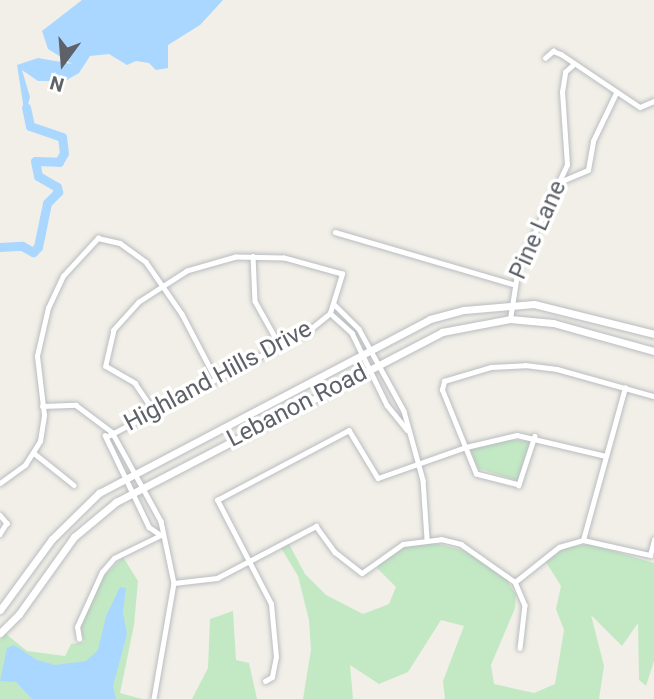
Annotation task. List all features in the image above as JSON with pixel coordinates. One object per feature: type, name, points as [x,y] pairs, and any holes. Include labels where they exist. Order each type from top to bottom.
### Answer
[{"type":"main road","name":"Lebanon Road","points":[[0,610],[75,513],[130,475],[430,319],[509,304],[560,308],[654,334]]},
{"type":"main road","name":"Lebanon Road","points":[[0,633],[19,614],[74,537],[133,492],[442,332],[510,319],[553,323],[654,351]]},
{"type":"street","points":[[545,58],[554,51],[640,107],[654,101]]},
{"type":"street","name":"Pine Lane","points":[[510,319],[509,304],[513,284],[536,226],[562,181],[568,157],[564,79],[567,68],[574,64]]},
{"type":"street","points":[[562,181],[588,170],[593,141],[616,93]]},
{"type":"street","points":[[335,232],[513,284]]},
{"type":"street","points":[[0,483],[34,453],[43,426],[37,356],[48,308],[64,276],[101,237],[132,250],[162,286],[216,379]]},
{"type":"street","points":[[154,411],[135,383],[106,366],[114,330],[124,316],[162,286],[210,263],[253,256],[255,301],[280,346]]},
{"type":"street","name":"Highland Hills Drive","points":[[106,437],[280,346],[330,313],[342,274],[284,258],[253,256]]},
{"type":"street","points":[[334,304],[350,317],[371,349],[404,411],[420,464],[427,539]]},
{"type":"street","points":[[330,313],[352,333],[387,405],[408,431]]},
{"type":"street","points":[[535,436],[519,485],[476,474],[443,384],[459,374],[525,365],[654,396]]},
{"type":"street","points":[[583,540],[625,388]]},
{"type":"street","points":[[42,406],[76,405],[112,432],[130,475],[133,492],[149,527],[161,536]]},
{"type":"street","points":[[104,427],[106,437],[161,521],[161,536],[172,562],[174,583],[154,699]]},
{"type":"street","points":[[265,681],[272,677],[276,657],[276,626],[263,583],[217,500],[349,430],[378,478],[498,437],[535,436],[606,456]]},
{"type":"street","points":[[34,453],[74,485]]},
{"type":"street","points":[[0,515],[7,523],[0,534]]},
{"type":"street","points":[[174,583],[217,578],[316,526],[335,552],[362,573],[389,550],[427,539],[461,544],[515,583],[526,605],[520,648]]},
{"type":"street","points":[[79,639],[77,627],[102,572],[114,558],[161,536]]},
{"type":"street","points":[[515,583],[559,547],[583,540],[650,555],[654,540]]},
{"type":"green space","points":[[500,439],[530,441],[519,481],[477,468],[471,450]]},
{"type":"green space","points":[[434,543],[467,551],[505,577],[516,595],[515,608],[491,665],[494,684],[534,693],[555,684],[564,630],[556,609],[561,586],[546,562],[565,548],[589,544],[654,563],[654,661],[646,686],[639,680],[638,623],[622,646],[591,615],[604,666],[599,699],[445,699],[443,681],[464,626],[441,620],[408,672],[379,684],[350,665],[353,699],[303,699],[311,650],[309,620],[298,576],[281,548],[289,544],[305,574],[326,595],[363,614],[389,604],[396,587],[377,568],[380,560],[406,546]]},
{"type":"green space","points":[[123,557],[138,581],[134,625],[120,693],[142,699],[0,699],[0,640],[6,634],[27,651],[65,656],[71,644],[84,642],[80,625],[88,607],[104,576]]},
{"type":"green space","points":[[233,611],[236,660],[249,663],[257,699],[192,699],[208,668],[210,619]]},
{"type":"water","points":[[82,0],[223,0],[200,25],[168,45],[168,68],[156,70],[149,63],[136,61],[127,65],[109,54],[90,56],[79,73],[65,81],[38,81],[22,70],[30,97],[25,116],[17,65],[38,58],[72,64],[48,49],[42,31]]},
{"type":"water","points":[[120,587],[126,588],[123,612],[127,634],[113,686],[116,699],[32,699],[16,682],[0,681],[7,648],[14,645],[37,660],[55,665],[86,661],[98,650],[106,616]]},
{"type":"waterway","points":[[0,247],[22,246],[33,252],[38,247],[47,203],[58,192],[57,187],[38,176],[35,161],[59,162],[64,153],[62,137],[30,126],[26,107]]}]
